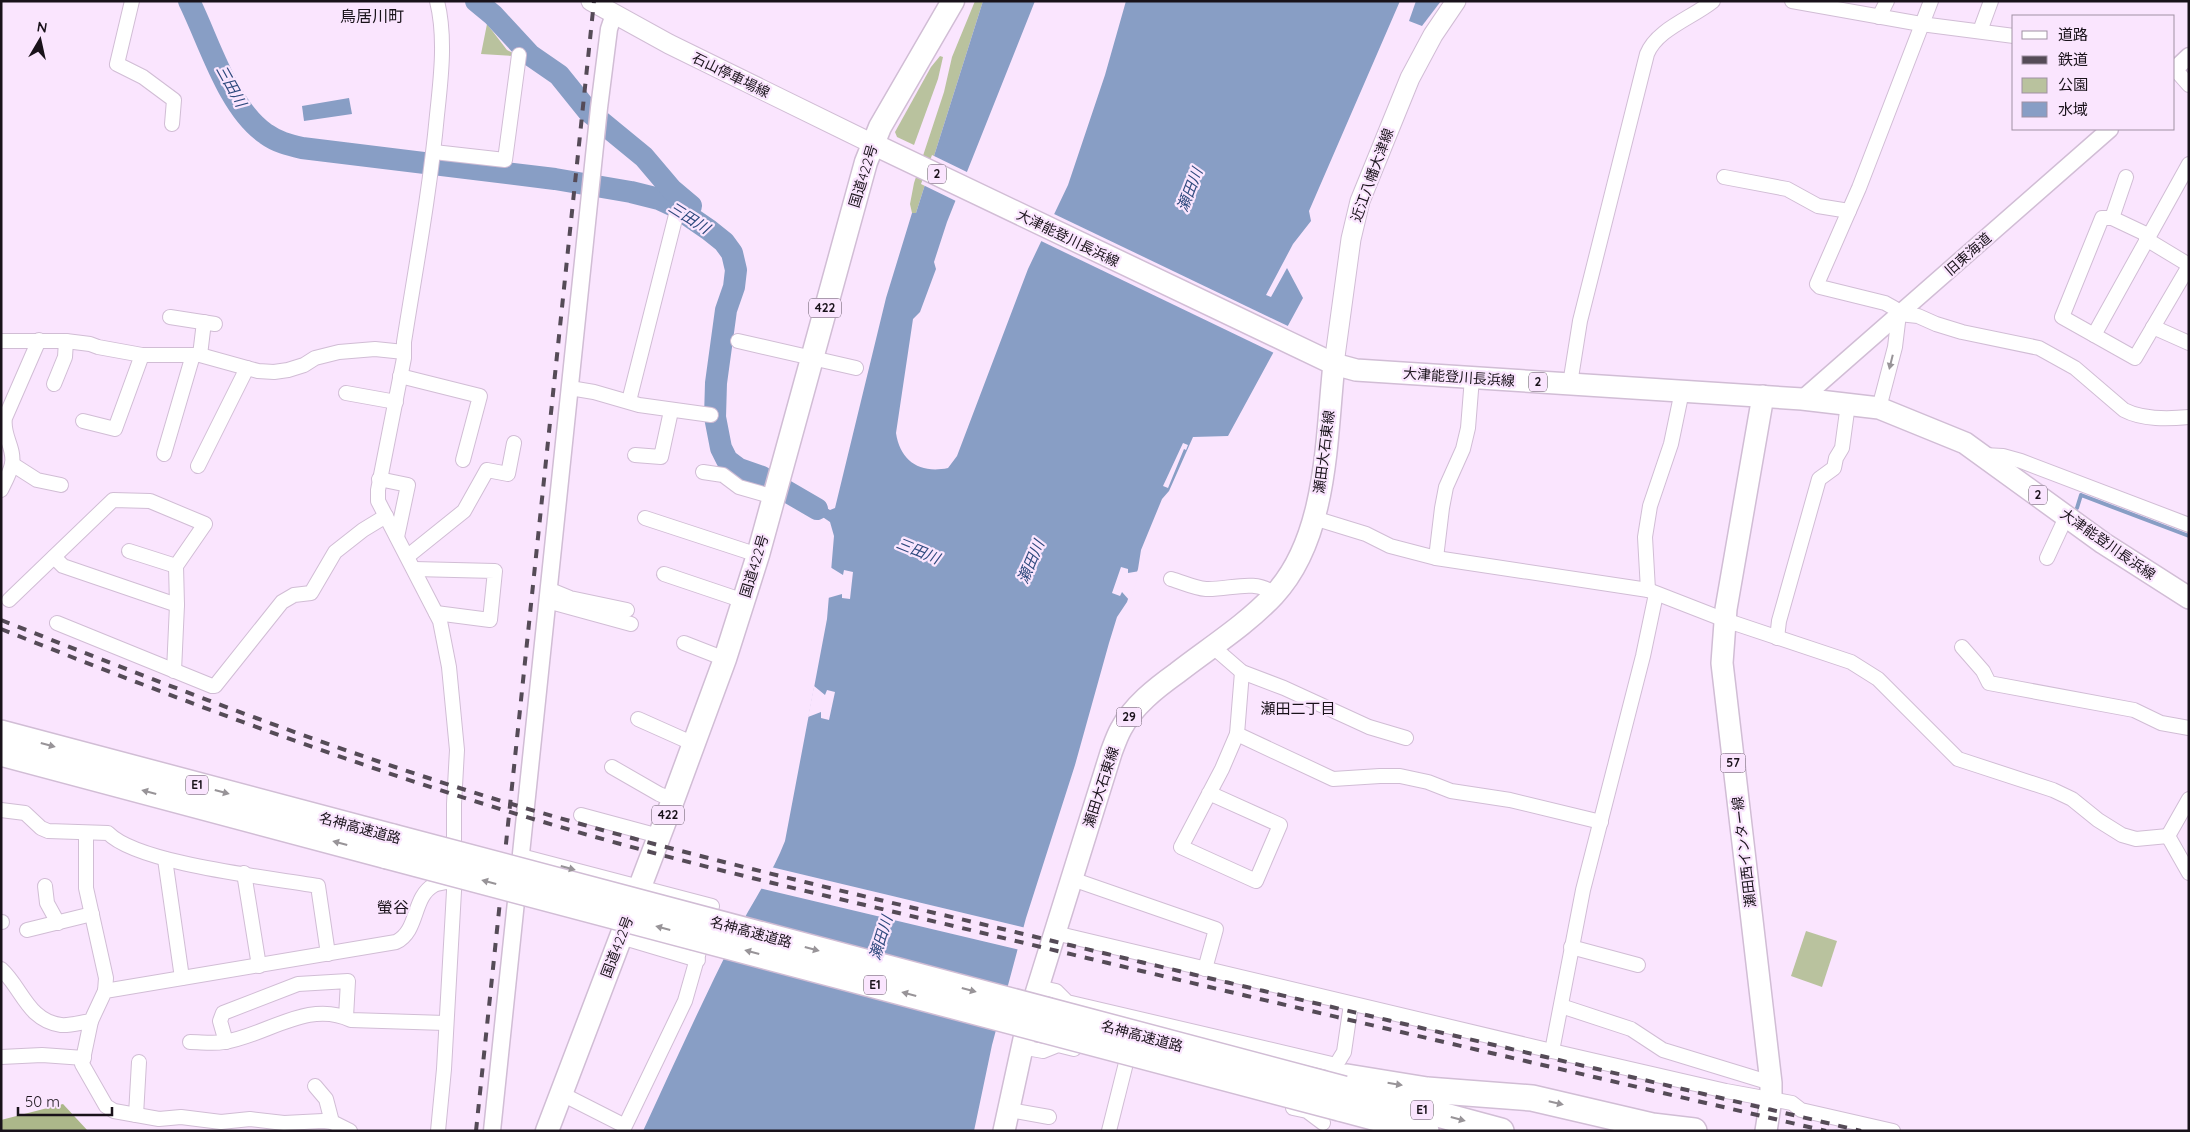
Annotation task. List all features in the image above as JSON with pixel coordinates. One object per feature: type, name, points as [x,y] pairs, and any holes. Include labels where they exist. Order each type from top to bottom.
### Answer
[{"type":"highway","name":"国道422号","points":[[547,1131],[725,659],[758,555],[866,162],[884,120],[953,1]]},
{"type":"highway","name":"名神高速道路","points":[[1,733],[390,847],[1335,1099],[1501,1131]]},
{"type":"highway","name":"名神高速道路","points":[[1,753],[390,847],[1107,1027],[1335,1099],[1426,1131]]},
{"type":"highway","points":[[1335,1099],[1427,1090],[1532,1098],[1652,1126],[1694,1131]]},
{"type":"main road","name":"石山停車場線","points":[[591,1],[695,57],[873,144]]},
{"type":"main road","name":"近江八幡大津線","points":[[1334,364],[1351,239],[1360,201],[1410,78],[1433,35],[1456,1]]},
{"type":"main road","name":"大津能登川長浜線","points":[[873,144],[1315,356],[1356,370],[1763,396],[1879,408],[1950,435],[1984,455],[2103,543],[2189,598]]},
{"type":"main road","name":"瀬田大石東線","points":[[1004,1131],[1021,1047],[1038,987],[1120,729],[1144,700],[1275,594],[1296,561],[1314,518],[1319,496],[1334,364]]},
{"type":"main road","name":"瀬田西インター線","points":[[1763,396],[1725,620],[1722,655],[1724,688],[1771,1091],[1766,1131]]},
{"type":"street","points":[[132,1],[117,64],[143,77],[174,100],[172,124]]},
{"type":"street","points":[[437,1],[441,16],[441,80],[432,161],[396,402],[379,479],[378,501],[436,613],[446,643],[457,750],[454,804],[454,881],[438,1131]]},
{"type":"street","points":[[1570,384],[1580,321],[1647,54],[1651,44],[1660,35],[1699,12],[1713,1]]},
{"type":"street","points":[[1792,1],[1920,24],[2012,36]]},
{"type":"street","points":[[1879,17],[1887,1]]},
{"type":"street","points":[[1931,1],[1920,24],[1848,211],[1817,284],[1820,287],[1885,303],[1894,308],[1899,314],[1918,316],[1962,332],[2046,351],[2075,368],[2132,415],[2158,418],[2189,418]]},
{"type":"street","points":[[1980,31],[1991,1]]},
{"type":"street","points":[[492,1131],[599,108],[609,29],[614,14]]},
{"type":"street","points":[[432,161],[505,160],[520,55]]},
{"type":"street","points":[[2175,68],[2189,56]]},
{"type":"street","points":[[2175,70],[2189,85]]},
{"type":"street","name":"旧東海道","points":[[1802,399],[2109,130]]},
{"type":"street","points":[[2094,335],[2189,164]]},
{"type":"street","points":[[1724,177],[1787,189],[1818,206],[1848,211]]},
{"type":"street","points":[[2112,218],[2126,177]]},
{"type":"street","points":[[629,401],[676,215]]},
{"type":"street","points":[[2102,218],[2112,218],[2147,237],[2189,266],[2135,358],[2062,317],[2102,218]]},
{"type":"street","points":[[1879,408],[1895,347],[1899,314]]},
{"type":"street","points":[[164,454],[196,355],[209,323],[170,317]]},
{"type":"street","points":[[2153,327],[2189,343]]},
{"type":"street","points":[[1,490],[12,464],[11,451],[4,428],[5,418],[39,340]]},
{"type":"street","points":[[1,341],[66,341],[142,355],[196,355],[258,371],[274,372],[304,365],[315,358],[339,352],[375,349],[404,352]]},
{"type":"street","points":[[54,384],[65,357],[66,341]]},
{"type":"street","points":[[738,341],[856,368]]},
{"type":"street","points":[[83,421],[115,429],[142,355]]},
{"type":"street","points":[[198,466],[247,368]]},
{"type":"street","points":[[400,376],[480,396],[463,460]]},
{"type":"street","points":[[1436,558],[1446,487],[1463,449],[1468,428],[1472,378]]},
{"type":"street","points":[[570,388],[670,411],[711,415]]},
{"type":"street","points":[[1552,1051],[1591,853],[1601,822],[1643,656],[1652,592],[1645,537],[1650,506],[1671,444],[1682,391]]},
{"type":"street","points":[[346,393],[396,402]]},
{"type":"street","points":[[1777,638],[1779,621],[1819,478],[1834,468],[1836,458],[1842,448],[1848,404]]},
{"type":"street","points":[[635,454],[660,457],[670,411]]},
{"type":"street","points":[[408,556],[464,511],[487,470],[508,474],[514,443]]},
{"type":"street","points":[[1984,455],[2003,456],[2021,462],[2189,524]]},
{"type":"street","points":[[12,464],[37,480],[61,485]]},
{"type":"street","points":[[703,472],[723,475],[740,487],[777,488]]},
{"type":"street","points":[[379,479],[408,485],[397,537]]},
{"type":"street","points":[[9,600],[113,500],[150,501],[205,524],[176,566],[177,605],[174,671]]},
{"type":"street","points":[[2047,558],[2066,515]]},
{"type":"street","points":[[57,623],[174,671],[216,686],[282,602],[294,595],[311,593],[335,552],[363,530],[386,516]]},
{"type":"street","points":[[645,518],[758,555]]},
{"type":"street","points":[[1314,518],[1366,534],[1390,546],[1436,558],[1652,592],[1725,620],[1851,662],[1869,672],[1958,759],[2066,796],[2122,835],[2136,838],[2168,836]]},
{"type":"street","points":[[129,551],[176,566]]},
{"type":"street","points":[[54,557],[62,566],[177,605]]},
{"type":"street","points":[[414,569],[495,570],[490,620],[436,613]]},
{"type":"street","points":[[664,574],[744,601]]},
{"type":"street","points":[[1171,579],[1202,589],[1245,585],[1268,589],[1275,594]]},
{"type":"street","points":[[548,595],[570,598],[601,606],[619,606]]},
{"type":"street","points":[[548,595],[630,624]]},
{"type":"street","points":[[684,643],[725,659]]},
{"type":"street","points":[[1212,646],[1242,672],[1277,685],[1369,726],[1406,738]]},
{"type":"street","points":[[1962,646],[1983,671],[1989,683],[2134,710],[2161,723],[2189,728]]},
{"type":"street","points":[[1209,793],[1280,825],[1256,881],[1180,848],[1209,793],[1236,734],[1242,672]]},
{"type":"street","points":[[638,719],[694,744]]},
{"type":"street","points":[[1236,734],[1333,779],[1400,776],[1428,782],[1451,791],[1510,800],[1601,822]]},
{"type":"street","points":[[612,767],[673,800]]},
{"type":"street","points":[[2168,836],[2189,799]]},
{"type":"street","points":[[1,810],[25,813],[41,828],[48,831],[108,833],[115,841],[165,859],[318,886],[328,954]]},
{"type":"street","points":[[581,815],[659,836]]},
{"type":"street","points":[[86,832],[86,888],[106,978],[105,990],[91,1021],[82,1064],[106,1106],[114,1111],[159,1119],[181,1117],[221,1122],[250,1119],[284,1123],[332,1122],[350,1131]]},
{"type":"street","points":[[2168,836],[2189,873]]},
{"type":"street","points":[[521,856],[712,906],[685,1001],[625,1126],[562,1094]]},
{"type":"street","points":[[165,859],[182,978]]},
{"type":"street","points":[[244,873],[259,966]]},
{"type":"street","points":[[1072,879],[1216,928],[1205,969]]},
{"type":"street","points":[[105,990],[382,945],[405,938],[424,894],[435,885],[454,881]]},
{"type":"street","points":[[45,886],[47,903],[58,923]]},
{"type":"street","points":[[27,930],[92,914]]},
{"type":"street","points":[[1054,933],[1726,1091],[1771,1091]]},
{"type":"street","points":[[621,937],[698,960]]},
{"type":"street","points":[[1571,948],[1638,965]]},
{"type":"street","points":[[1,969],[7,974],[26,1004],[44,1021],[62,1026],[91,1021]]},
{"type":"street","points":[[226,1042],[220,1021],[222,1013],[298,984],[348,981],[346,1017]]},
{"type":"street","points":[[1038,987],[1056,991],[1067,1002],[1335,1099]]},
{"type":"street","points":[[1335,1099],[1351,1004]]},
{"type":"street","points":[[1560,1006],[1631,1029],[1663,1050],[1771,1091],[1801,1110],[1893,1131]]},
{"type":"street","points":[[190,1042],[226,1042],[303,1016],[339,1014],[351,1020],[445,1024]]},
{"type":"street","points":[[1021,1047],[1043,1051],[1058,1045],[1306,1112],[1335,1099]]},
{"type":"street","points":[[1,1057],[42,1054],[84,1058]]},
{"type":"street","points":[[136,1115],[140,1062]]},
{"type":"street","points":[[1109,1131],[1126,1063]]},
{"type":"street","points":[[315,1086],[326,1099],[332,1122]]},
{"type":"street","points":[[1008,1110],[1049,1117]]},
{"type":"green space","points":[[975,1],[983,1],[916,213],[912,213],[910,204],[914,183],[944,92],[952,57]]},
{"type":"green space","points":[[487,24],[507,50],[513,53],[513,56],[481,54]]},
{"type":"green space","points":[[940,56],[943,57],[938,79],[914,145],[897,137],[895,132],[931,67]]},
{"type":"green space","points":[[1806,931],[1837,941],[1822,987],[1791,976]]},
{"type":"green space","points":[[63,1104],[88,1131],[1,1131],[1,1120]]},
{"type":"water","name":"瀬田川","points":[[983,1],[1035,1],[947,222],[934,262],[936,269],[920,312],[913,319],[896,433],[898,443],[907,458],[920,467],[929,469],[948,468],[957,456],[1028,269],[1068,185],[1105,75],[1126,1],[1400,1],[1309,211],[1311,221],[1293,244],[1266,295],[1271,297],[1287,268],[1303,298],[1228,436],[1193,437],[1169,491],[1162,499],[1141,550],[1138,569],[1127,602],[1117,617],[1075,765],[1026,918],[992,1045],[974,1131],[643,1131],[722,962],[774,866],[785,841],[827,619],[834,536],[830,522],[805,505],[790,498],[792,487],[830,510],[835,508],[886,298],[912,213],[916,213]]},
{"type":"water","points":[[1416,1],[1441,1],[1422,26],[1409,21]]},
{"type":"water","points":[[349,98],[352,114],[304,121],[302,106]]},
{"type":"pier","points":[[932,155],[969,173],[958,202],[921,184]]},
{"type":"pier","points":[[1052,213],[1290,327],[1276,354],[1039,240]]},
{"type":"pier","points":[[1183,443],[1188,445],[1186,450],[1184,449],[1168,488],[1163,486]]},
{"type":"pier","points":[[830,567],[843,575],[844,570],[853,572],[850,599],[842,598],[842,594],[828,598]]},
{"type":"pier","points":[[1121,567],[1128,569],[1128,573],[1140,571],[1130,601],[1122,592],[1120,596],[1112,593]]},
{"type":"pier","points":[[814,686],[825,695],[827,690],[835,692],[829,720],[821,718],[821,712],[808,717]]},
{"type":"pier","points":[[771,867],[1026,928],[1020,950],[759,888]]},
{"type":"waterway","name":"三田川","points":[[189,1],[230,91],[253,122],[270,137],[302,148],[555,179],[631,192],[659,199],[674,206],[724,242],[732,253],[736,270],[734,287],[726,310],[716,383],[715,417],[721,448],[727,460],[739,469],[762,477],[817,509]]},
{"type":"waterway","points":[[476,1],[493,15],[530,55],[559,75],[588,111],[644,157],[672,190],[691,206]]},
{"type":"waterway","points":[[2077,508],[2081,495],[2189,536]]},
{"type":"railway","points":[[476,1131],[594,1]]},
{"type":"railway","points":[[1,620],[181,690],[362,756],[485,796],[615,834],[878,900],[1861,1131]]},
{"type":"railway","points":[[1,629],[138,683],[346,759],[486,805],[611,841],[719,870],[1826,1131]]},
{"type":"district","name":"鳥居川町","points":[[372,16]]},
{"type":"district","name":"瀬田二丁目","points":[[1298,709]]},
{"type":"district","name":"螢谷","points":[[393,907]]}]
